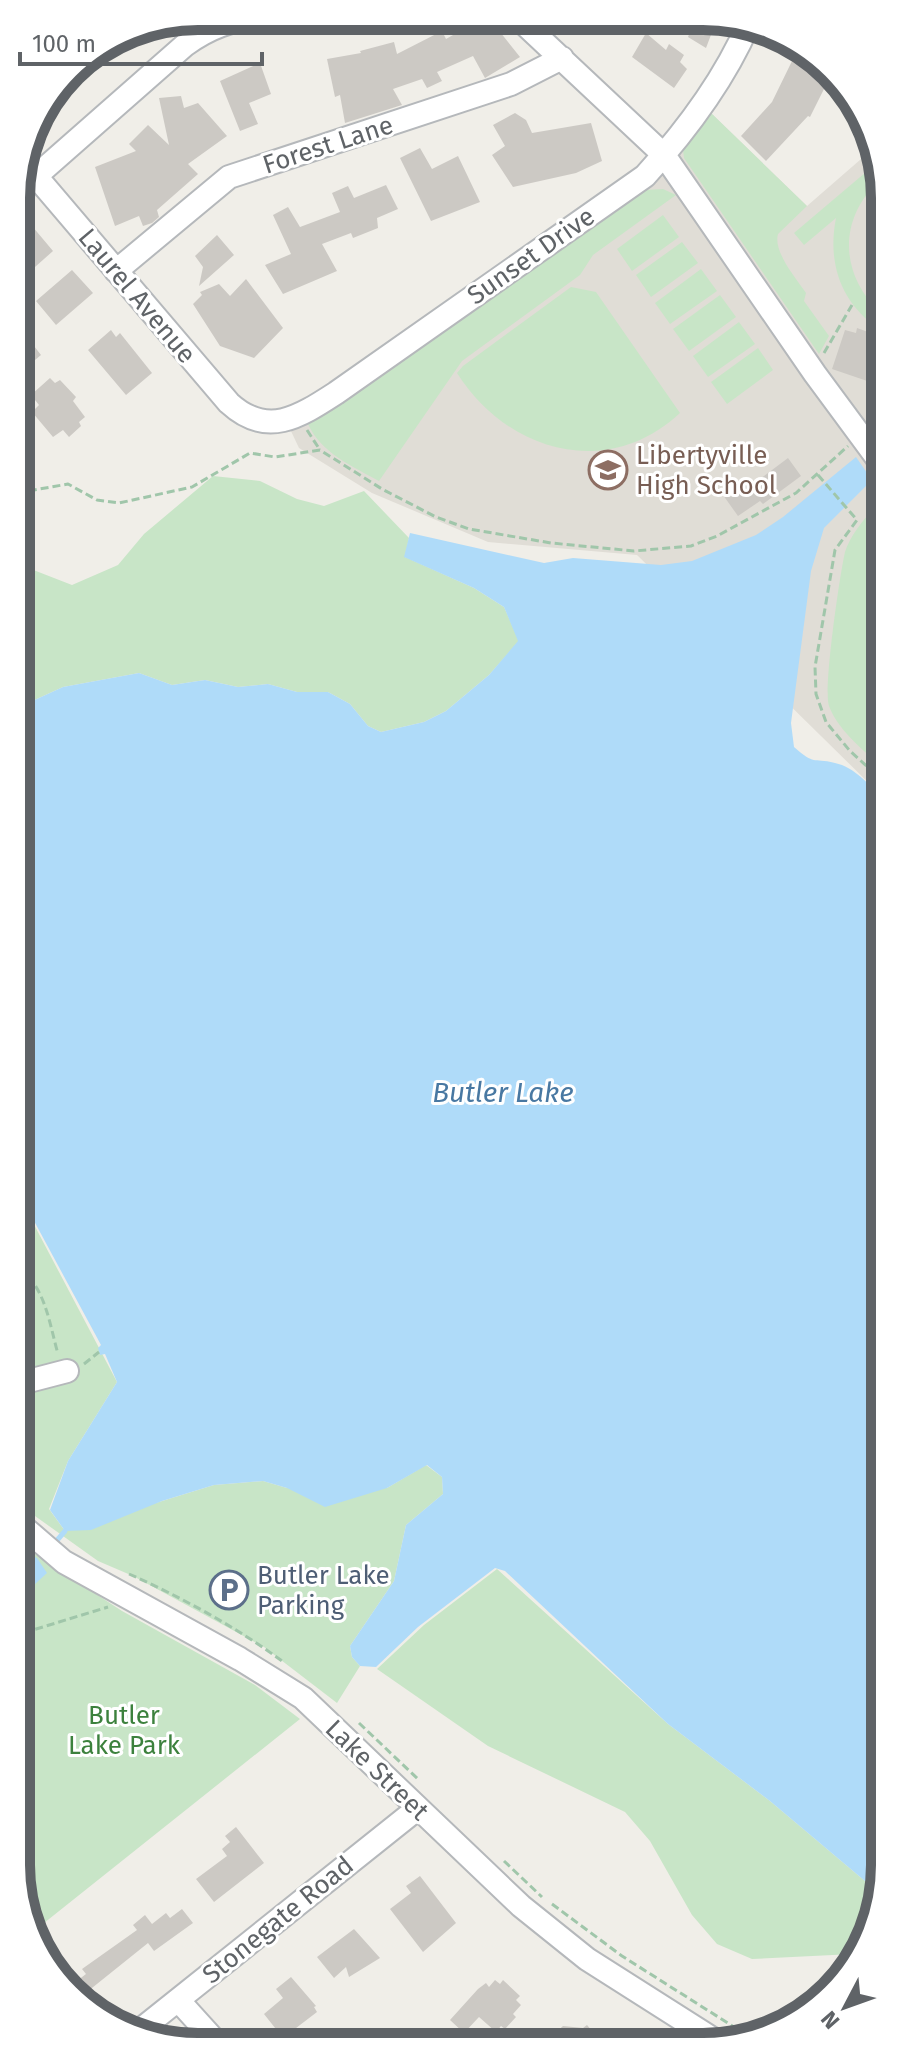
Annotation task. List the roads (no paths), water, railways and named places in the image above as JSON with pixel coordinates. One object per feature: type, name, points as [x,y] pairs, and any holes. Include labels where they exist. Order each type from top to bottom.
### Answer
[{"type":"street","points":[[33,166],[185,45],[195,30]]},
{"type":"street","points":[[531,30],[664,155],[871,450]]},
{"type":"street","name":"Sunset Drive","points":[[259,420],[276,422],[299,417],[645,176],[717,82],[743,35]]},
{"type":"street","name":"Forest Lane","points":[[116,271],[229,177],[511,84],[562,58]]},
{"type":"street","name":"Laurel Avenue","points":[[32,171],[229,403],[241,414],[259,420]]},
{"type":"street","points":[[30,1381],[67,1371]]},
{"type":"street","name":"Lake Street","points":[[30,1533],[64,1562],[126,1585],[303,1698],[521,1906],[587,1959],[703,2033]]},
{"type":"street","name":"Stonegate Road","points":[[147,2025],[417,1809]]},
{"type":"street","points":[[178,2000],[208,2033]]},
{"type":"water","name":"Butler Lake","points":[[856,457],[871,479],[824,528],[811,571],[791,723],[794,747],[801,753],[810,759],[849,768],[871,787],[870,1885],[770,1801],[668,1724],[505,1571],[495,1568],[418,1627],[376,1667],[360,1666],[352,1657],[350,1646],[394,1581],[406,1525],[443,1494],[442,1477],[427,1465],[387,1488],[325,1507],[287,1488],[263,1481],[214,1485],[162,1501],[91,1530],[65,1531],[50,1510],[68,1461],[117,1382],[105,1354],[100,1355],[98,1348],[101,1345],[30,1214],[30,702],[63,687],[139,673],[172,685],[205,680],[238,687],[268,684],[297,692],[328,692],[350,704],[368,726],[381,732],[424,722],[446,711],[489,675],[518,641],[504,607],[474,588],[404,557],[410,533],[544,563],[573,558],[661,565],[692,561],[756,535],[783,517]]},
{"type":"water","points":[[30,1555],[37,1558],[47,1573],[30,1589]]},
{"type":"waterway","points":[[53,1545],[65,1531]]},
{"type":"place","name":"Libertyville High School","points":[[608,470]]},
{"type":"place","name":"Butler Lake Parking","points":[[229,1590]]},
{"type":"park label","name":"Butler Lake Park","points":[[124,1730]]}]
